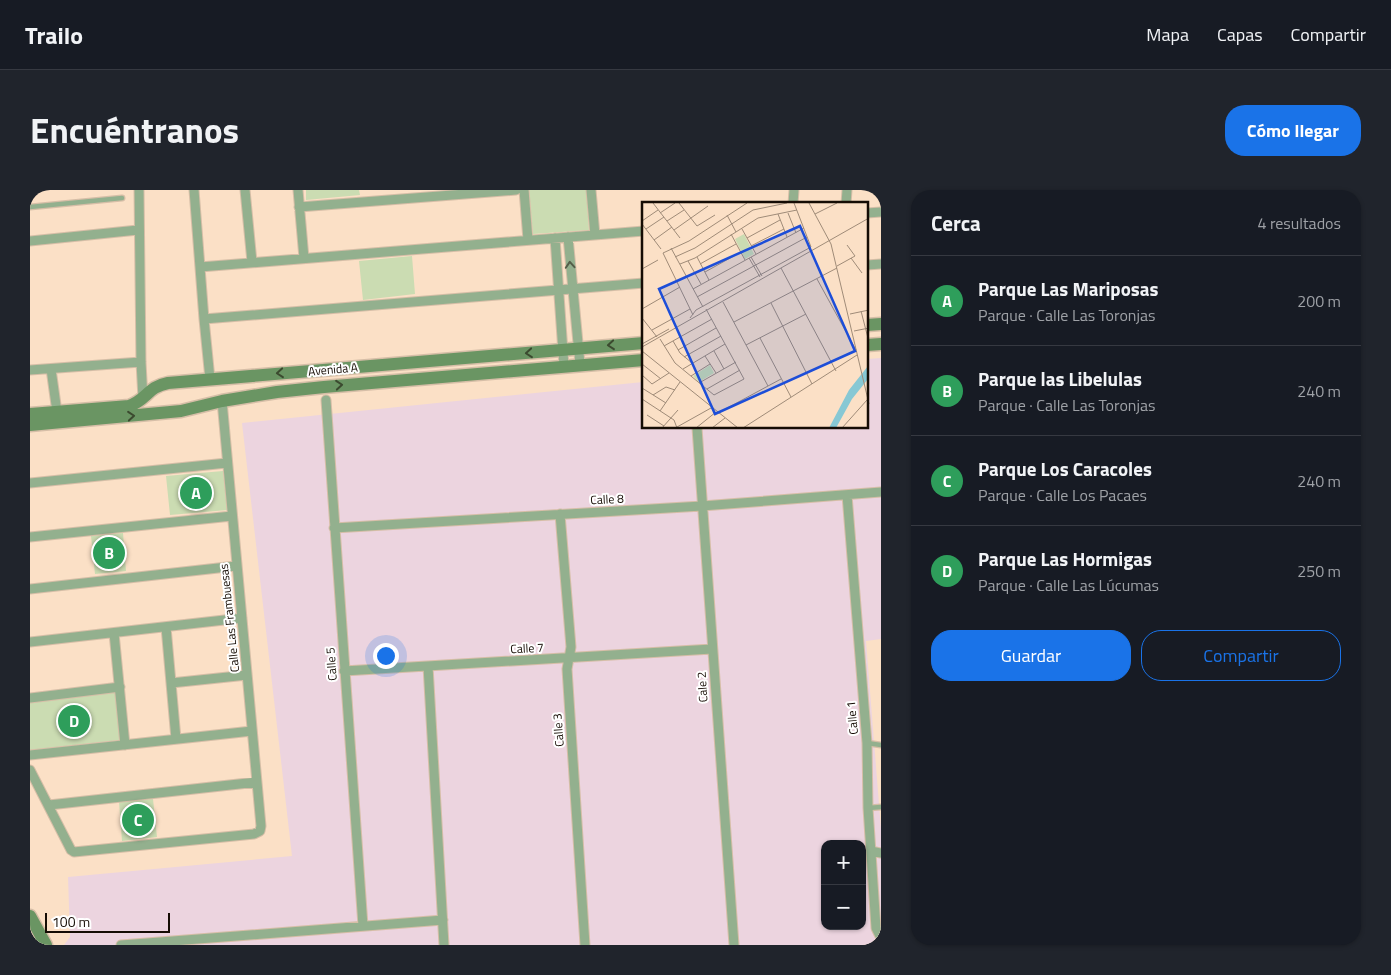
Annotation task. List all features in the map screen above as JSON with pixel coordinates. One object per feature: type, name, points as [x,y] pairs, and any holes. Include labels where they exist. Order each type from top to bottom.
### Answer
[{"type":"street","points":[[139,190],[138,230],[143,398]]},
{"type":"street","points":[[194,190],[210,379]]},
{"type":"street","points":[[245,190],[252,262]]},
{"type":"street","points":[[298,190],[304,258]]},
{"type":"street","points":[[299,207],[516,190]]},
{"type":"street","points":[[524,190],[528,240]]},
{"type":"street","points":[[591,190],[595,235]]},
{"type":"street","points":[[868,213],[881,212]]},
{"type":"street","points":[[30,241],[138,230]]},
{"type":"street","points":[[200,267],[642,231]]},
{"type":"street","points":[[568,237],[580,364]]},
{"type":"street","points":[[555,238],[564,366]]},
{"type":"street","points":[[868,265],[881,264]]},
{"type":"street","points":[[204,319],[642,283]]},
{"type":"street","points":[[868,325],[881,324]]},
{"type":"street","name":"Avenida A","points":[[30,414],[122,407],[136,404],[157,385],[642,343]]},
{"type":"street","points":[[868,345],[881,344]]},
{"type":"street","name":"Avenida A","points":[[30,425],[181,411],[222,401],[324,387],[642,360]]},
{"type":"street","points":[[30,370],[141,362]]},
{"type":"street","points":[[52,368],[57,412]]},
{"type":"street","name":"Calle 5","points":[[326,400],[363,926]]},
{"type":"street","name":"Calle Las Frambuesas","points":[[48,805],[71,850],[74,852],[244,835],[260,831],[222,401]]},
{"type":"street","name":"Cale 2","points":[[697,429],[734,945]]},
{"type":"street","points":[[30,483],[226,463]]},
{"type":"street","name":"Calle 8","points":[[334,528],[702,506],[881,492]]},
{"type":"street","name":"Calle 1","points":[[847,495],[867,743],[868,808],[876,928],[881,938]]},
{"type":"street","name":"Calle 3","points":[[560,514],[570,648],[567,669],[585,945]]},
{"type":"street","points":[[30,537],[232,516]]},
{"type":"street","points":[[30,589],[236,566]]},
{"type":"street","points":[[30,641],[242,618]]},
{"type":"street","points":[[166,626],[176,739]]},
{"type":"street","points":[[114,632],[125,745]]},
{"type":"street","name":"Calle 7","points":[[344,671],[712,649]]},
{"type":"street","points":[[428,666],[444,945]]},
{"type":"street","points":[[171,682],[247,675]]},
{"type":"street","points":[[30,698],[120,687]]},
{"type":"street","points":[[30,755],[252,731]]},
{"type":"street","points":[[30,770],[48,805],[257,782]]},
{"type":"street","points":[[871,851],[881,853]]},
{"type":"street","points":[[30,916],[45,943],[30,944]]},
{"type":"street","points":[[121,945],[443,920]]},
{"type":"lane","points":[[30,207],[122,198]]},
{"type":"lane","points":[[867,743],[881,745]]},
{"type":"lane","points":[[868,808],[881,807]]},
{"type":"shaded area","points":[[881,358],[881,639],[866,641],[881,829],[881,929],[879,945],[64,945],[70,937],[68,877],[292,856],[242,423],[642,382],[642,429],[868,429],[868,359]]},
{"type":"green space","points":[[306,190],[359,190],[360,195],[306,200]]},
{"type":"green space","points":[[529,190],[586,190],[589,230],[533,234]]},
{"type":"green space","points":[[412,256],[415,294],[363,300],[359,261]]},
{"type":"green space","points":[[223,471],[227,510],[170,515],[166,476]]},
{"type":"green space","points":[[123,533],[126,571],[95,574],[91,536]]},
{"type":"green space","points":[[116,692],[120,740],[30,750],[30,702]]},
{"type":"green space","points":[[153,799],[157,837],[122,841],[119,802]]},
{"type":"place","name":"Parque Las Mariposas","points":[[196,493]]},
{"type":"place","name":"Parque las Libelulas","points":[[109,553]]},
{"type":"place","name":"Parque Las Hormigas","points":[[74,721]]},
{"type":"place","name":"Parque Los Caracoles","points":[[138,820]]}]
